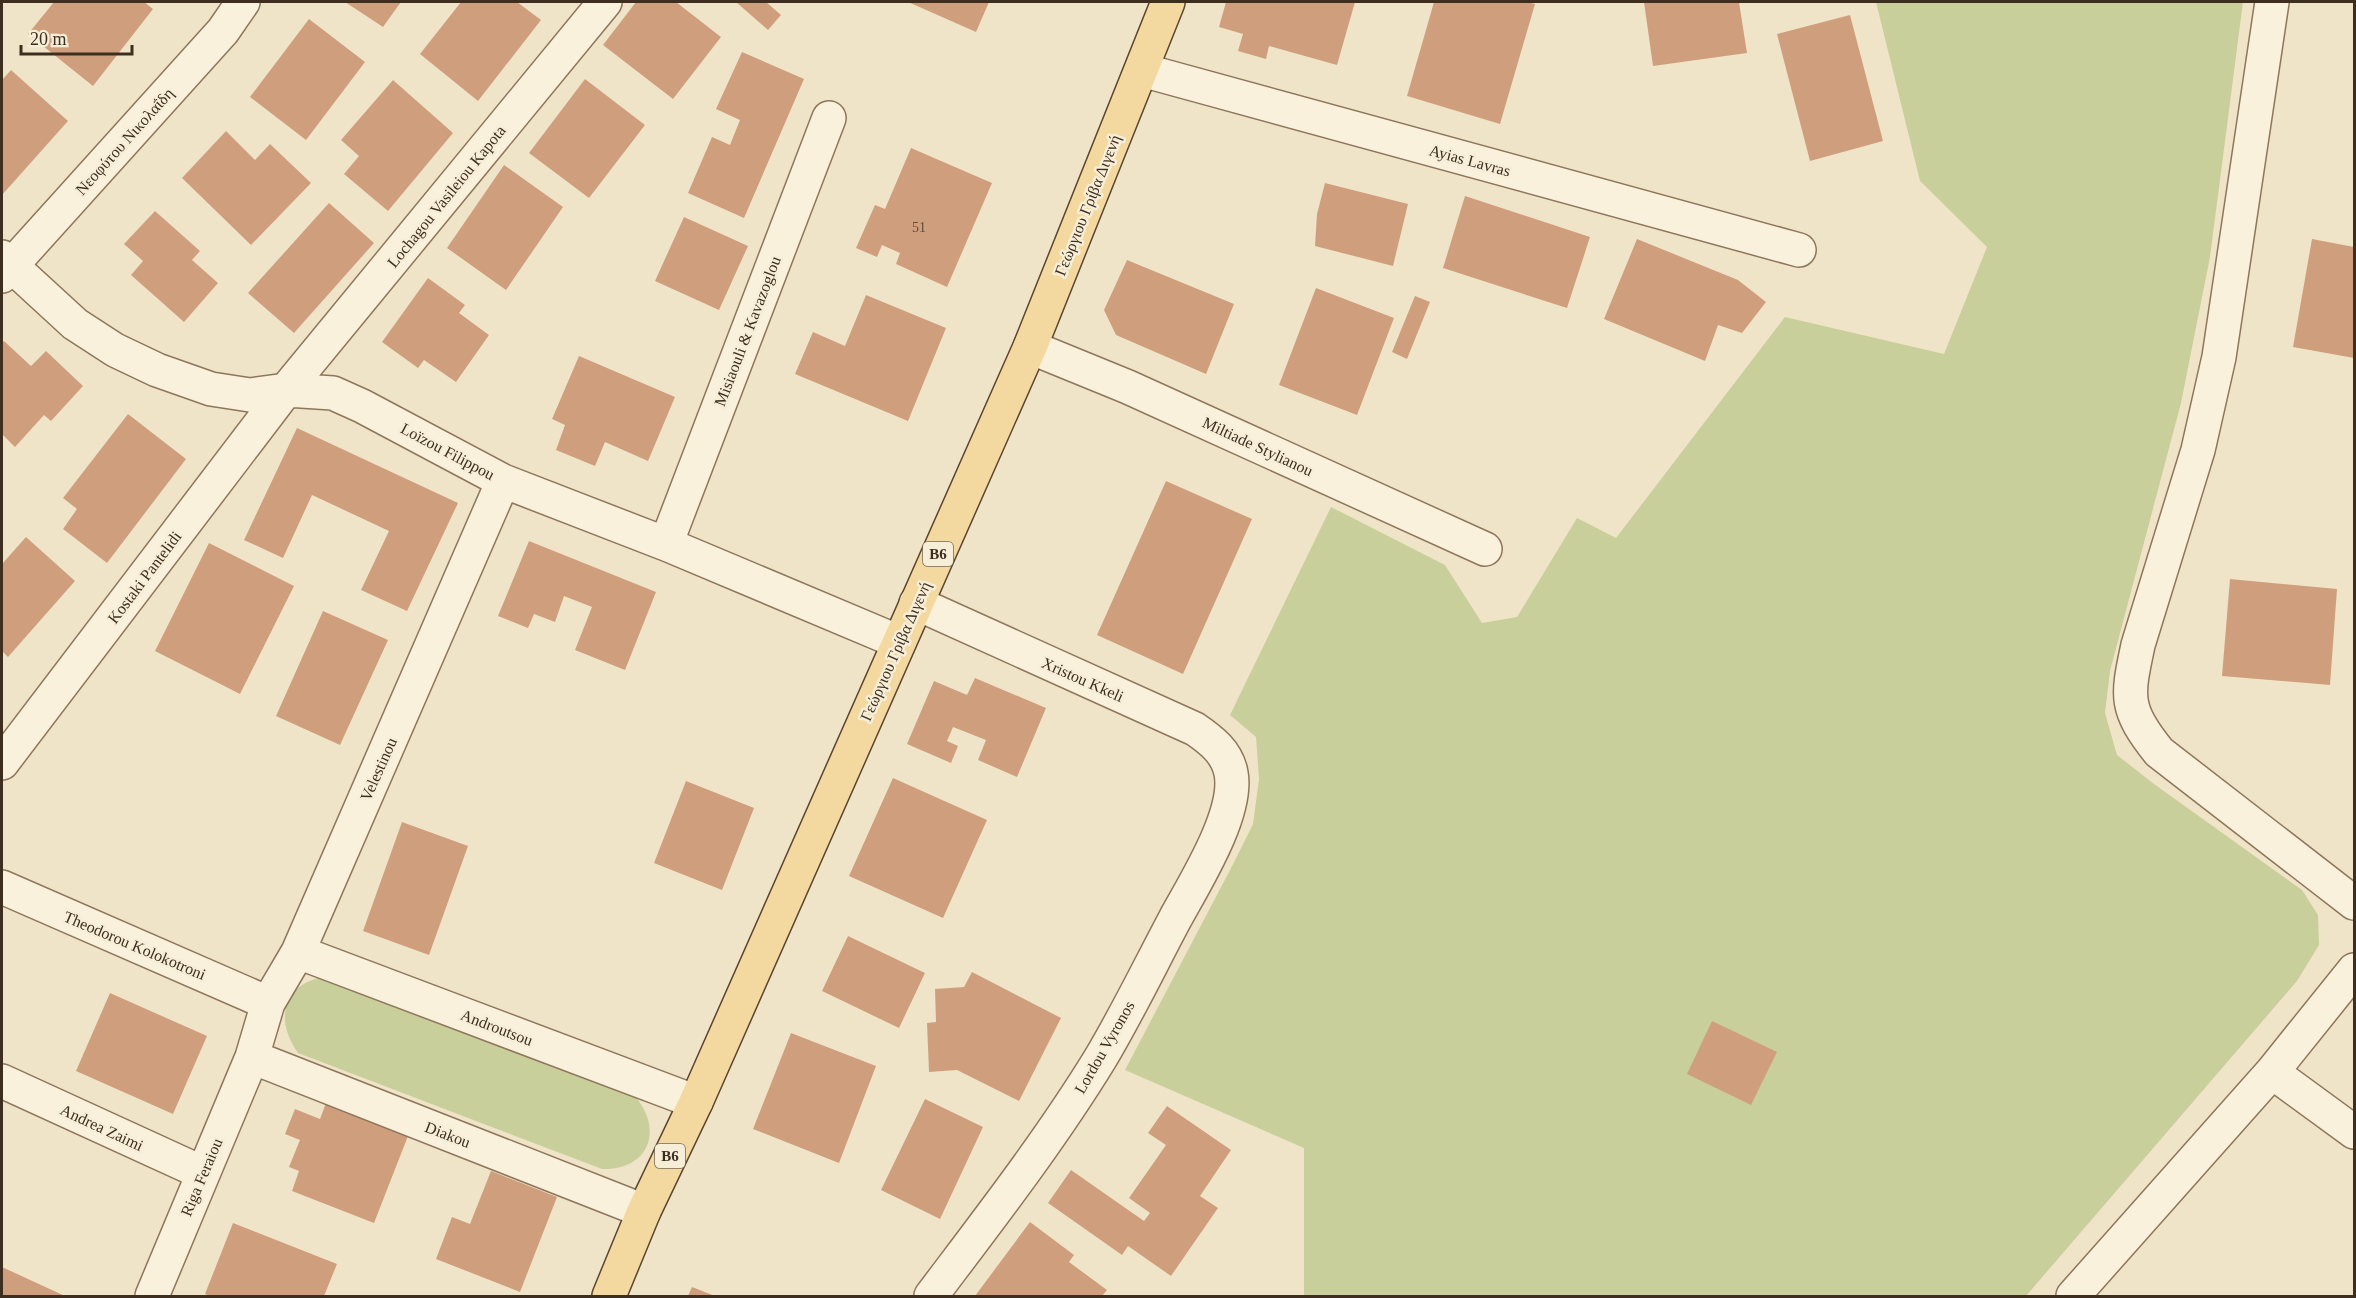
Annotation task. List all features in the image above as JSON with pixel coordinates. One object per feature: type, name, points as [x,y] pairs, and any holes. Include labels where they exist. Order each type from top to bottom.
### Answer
[{"type":"main road","name":"Γεώργιου Γρίβα Διγενή","points":[[609,1296],[644,1211],[696,1102],[1030,347],[1168,2]]},
{"type":"street","name":"Νεοφύτου Νικολαΐδη","points":[[5,267],[223,31],[243,2]]},
{"type":"street","name":"Lochagou Vasileiou Kapota","points":[[286,390],[605,2]]},
{"type":"street","points":[[2272,2],[2219,357],[2209,409],[2138,645],[2130,684],[2132,708],[2140,728],[2159,752],[2355,903]]},
{"type":"street","name":"Ayias Lavras","points":[[1142,70],[1799,250]]},
{"type":"street","name":"Misiaouli & Kavazoglou","points":[[666,544],[829,118]]},
{"type":"street","name":"Loïzou Filippou","points":[[5,267],[75,324],[115,350],[157,370],[211,389],[250,395],[286,390],[333,393],[503,481],[666,544],[898,642]]},
{"type":"street","name":"Miltiade Stylianou","points":[[1030,347],[1128,387],[1485,549]]},
{"type":"street","name":"Kostaki Pantelidi","points":[[2,764],[286,390]]},
{"type":"street","name":"Velestinou","points":[[252,1057],[268,1003],[298,951],[503,481]]},
{"type":"street","name":"Xristou Kkeli","points":[[916,603],[1195,729],[1213,742],[1227,758],[1232,774]]},
{"type":"street","name":"Lordou Vyronos","points":[[931,1296],[1042,1147],[1100,1058],[1207,861],[1230,798],[1232,774]]},
{"type":"street","name":"Theodorou Kolokotroni","points":[[2,887],[268,1003]]},
{"type":"street","name":"Androutsou","points":[[298,951],[696,1102]]},
{"type":"street","points":[[2073,1296],[2272,1072],[2355,970]]},
{"type":"street","name":"Riga Feraiou","points":[[152,1296],[252,1057]]},
{"type":"street","name":"Diakou","points":[[252,1057],[644,1211]]},
{"type":"street","points":[[2272,1072],[2355,1132]]},
{"type":"street","name":"Andrea Zaimi","points":[[2,1081],[203,1173]]},
{"type":"green space","points":[[1876,2],[2243,2],[2210,257],[2181,403],[2110,671],[2105,713],[2117,755],[2302,890],[2318,915],[2319,945],[2297,981],[2026,1296],[1304,1296],[1304,1148],[1125,1070],[1253,824],[1259,779],[1256,737],[1230,715],[1331,507],[1445,565],[1482,623],[1517,617],[1577,518],[1616,538],[1785,317],[1944,354],[1987,247],[1920,181]]},
{"type":"green space","points":[[328,976],[634,1095],[648,1121],[650,1134],[647,1145],[641,1155],[631,1163],[618,1168],[602,1169],[298,1053],[290,1040],[286,1027],[287,1004],[301,986]]},
{"type":"building","points":[[54,2],[144,2],[153,9],[93,86],[28,34]]},
{"type":"building","points":[[345,2],[401,2],[383,27]]},
{"type":"building","points":[[461,2],[517,2],[541,20],[478,101],[420,54]]},
{"type":"building","points":[[636,2],[676,2],[721,37],[673,99],[603,45]]},
{"type":"building","points":[[736,2],[766,2],[781,15],[768,30]]},
{"type":"building","points":[[908,2],[989,2],[976,32]]},
{"type":"building","points":[[1226,2],[1355,2],[1337,65],[1269,46],[1266,59],[1238,51],[1243,34],[1219,27]]},
{"type":"building","points":[[1434,2],[1527,2],[1535,4],[1500,124],[1407,96]]},
{"type":"building","points":[[1644,2],[1739,2],[1747,53],[1653,66]]},
{"type":"building","points":[[1850,15],[1883,141],[1810,161],[1777,34]]},
{"type":"building","points":[[309,19],[365,62],[306,140],[250,97]]},
{"type":"building","points":[[742,52],[804,79],[744,218],[688,193],[712,137],[730,145],[740,120],[716,109]]},
{"type":"building","points":[[11,70],[68,121],[2,195],[2,80]]},
{"type":"building","points":[[585,79],[645,125],[589,198],[529,153]]},
{"type":"building","points":[[393,80],[453,133],[388,211],[344,174],[359,156],[341,140]]},
{"type":"building","points":[[226,131],[255,160],[270,144],[311,183],[251,245],[182,178]]},
{"type":"building","points":[[911,148],[992,183],[947,287],[896,264],[900,253],[882,245],[877,257],[856,248],[875,205],[885,209]]},
{"type":"building","points":[[504,165],[563,207],[506,290],[447,248]]},
{"type":"building","points":[[1325,183],[1408,204],[1393,266],[1315,246],[1317,214]]},
{"type":"building","points":[[1465,196],[1590,237],[1567,308],[1443,268]]},
{"type":"building","points":[[329,203],[374,243],[294,333],[248,293]]},
{"type":"building","points":[[155,211],[200,251],[192,260],[218,283],[184,322],[131,275],[143,261],[124,244]]},
{"type":"building","points":[[684,217],[748,246],[719,310],[655,281]]},
{"type":"building","points":[[1637,239],[1738,280],[1766,302],[1742,333],[1718,325],[1705,361],[1604,319]]},
{"type":"building","points":[[2312,239],[2354,247],[2354,358],[2293,347]]},
{"type":"building","points":[[1127,260],[1234,304],[1206,374],[1116,335],[1104,310]]},
{"type":"building","points":[[428,278],[465,305],[459,313],[489,335],[456,382],[424,360],[418,368],[382,342]]},
{"type":"building","points":[[1316,288],[1394,318],[1357,415],[1279,385]]},
{"type":"building","points":[[866,295],[946,328],[908,421],[795,374],[813,332],[845,346]]},
{"type":"building","points":[[1415,296],[1430,302],[1407,359],[1392,352]]},
{"type":"building","points":[[4,341],[31,366],[46,351],[83,386],[51,421],[44,415],[15,447],[2,434],[2,343]]},
{"type":"building","points":[[579,356],[675,397],[648,461],[605,442],[595,466],[556,450],[565,425],[552,419]]},
{"type":"building","points":[[128,414],[186,459],[107,563],[63,529],[77,509],[63,498]]},
{"type":"building","points":[[297,428],[458,503],[407,611],[361,590],[389,531],[312,495],[283,558],[244,540]]},
{"type":"building","points":[[1166,481],[1252,519],[1183,674],[1097,635]]},
{"type":"building","points":[[26,537],[75,581],[8,657],[2,651],[2,564]]},
{"type":"building","points":[[529,541],[656,592],[625,670],[575,650],[592,607],[564,596],[555,622],[534,614],[528,628],[498,616]]},
{"type":"building","points":[[209,543],[294,586],[240,694],[155,651]]},
{"type":"building","points":[[2230,579],[2337,589],[2330,685],[2222,676]]},
{"type":"building","points":[[323,611],[388,640],[340,745],[276,716]]},
{"type":"building","points":[[975,678],[1046,708],[1017,777],[978,760],[986,740],[953,727],[947,741],[958,746],[951,763],[907,744],[934,681],[967,695]]},
{"type":"building","points":[[893,778],[987,820],[943,918],[849,876]]},
{"type":"building","points":[[686,781],[754,808],[722,890],[654,863]]},
{"type":"building","points":[[402,822],[468,846],[429,955],[363,931]]},
{"type":"building","points":[[848,936],[925,973],[899,1028],[822,991]]},
{"type":"building","points":[[972,972],[1061,1018],[1019,1101],[957,1070],[929,1072],[927,1023],[936,1022],[935,989],[964,987]]},
{"type":"building","points":[[110,993],[207,1036],[173,1114],[76,1071]]},
{"type":"building","points":[[1712,1021],[1777,1052],[1751,1105],[1687,1074]]},
{"type":"building","points":[[791,1033],[876,1066],[839,1163],[753,1129]]},
{"type":"building","points":[[925,1099],[983,1127],[940,1219],[881,1190]]},
{"type":"building","points":[[326,1103],[408,1136],[374,1223],[292,1191],[299,1171],[289,1167],[300,1140],[285,1134],[295,1109],[320,1119]]},
{"type":"building","points":[[1167,1106],[1231,1150],[1200,1196],[1218,1208],[1171,1276],[1128,1246],[1122,1255],[1048,1203],[1071,1170],[1144,1221],[1150,1213],[1129,1198],[1166,1145],[1148,1133]]},
{"type":"building","points":[[491,1171],[557,1197],[520,1292],[436,1259],[452,1217],[470,1224]]},
{"type":"building","points":[[1030,1222],[1074,1255],[1069,1262],[1107,1290],[1102,1296],[975,1296]]},
{"type":"building","points":[[233,1223],[337,1264],[324,1296],[210,1296],[205,1294]]},
{"type":"building","points":[[2,1267],[65,1296],[2,1296]]},
{"type":"building","points":[[692,1287],[715,1296],[688,1296]]}]
